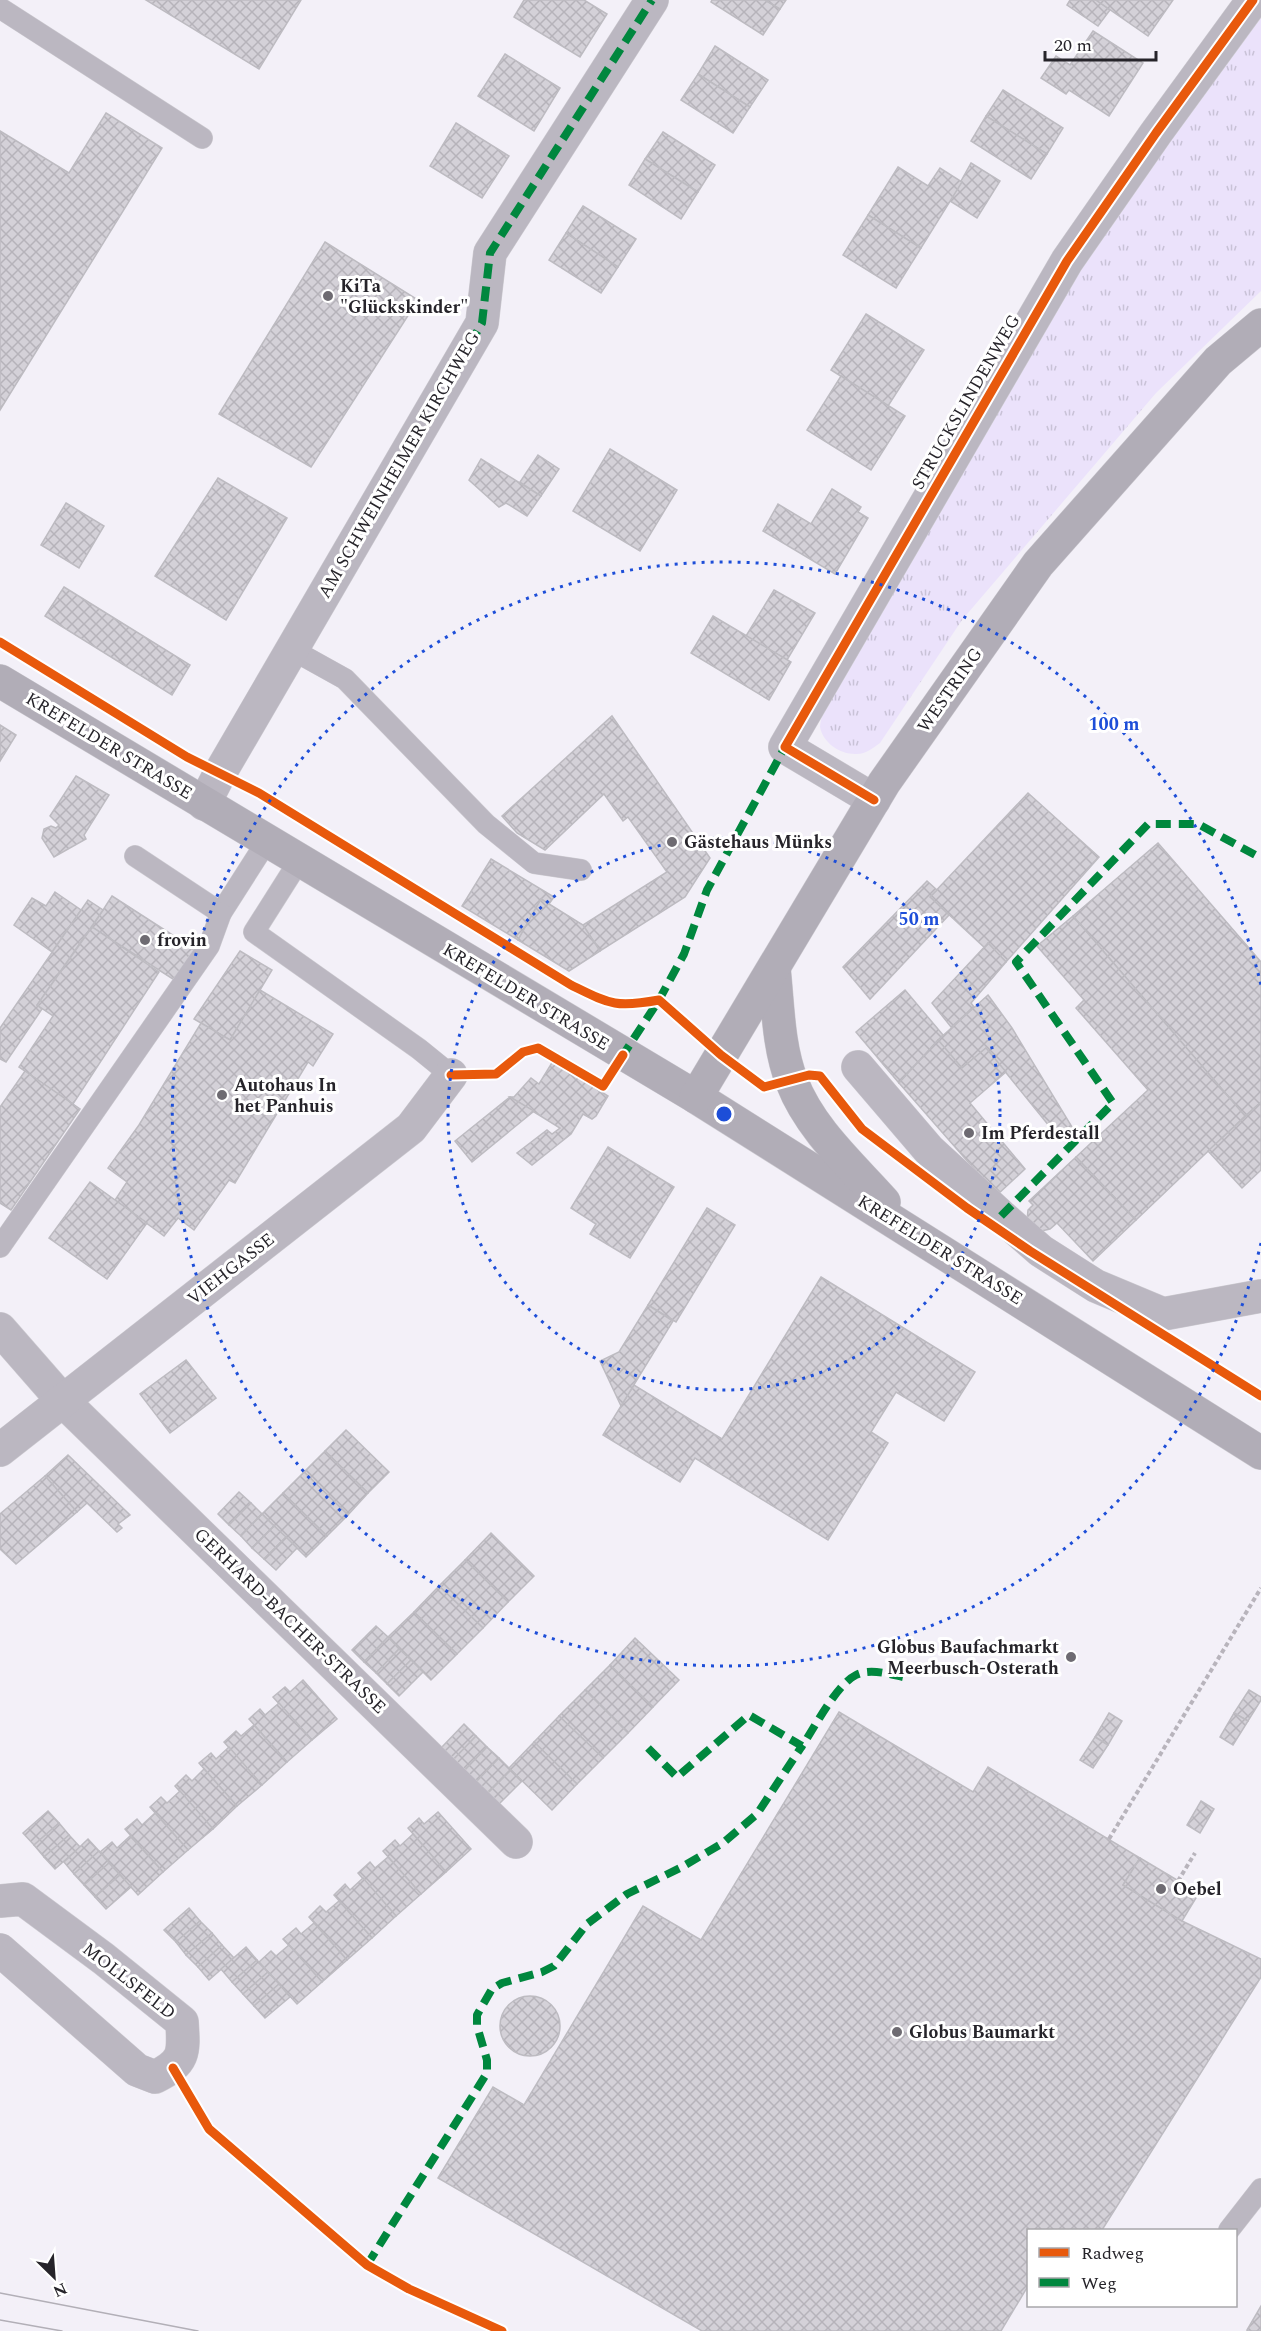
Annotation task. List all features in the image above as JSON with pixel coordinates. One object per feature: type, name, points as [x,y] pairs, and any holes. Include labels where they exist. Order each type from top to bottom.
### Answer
[{"type":"main road","name":"WESTRING","points":[[696,1097],[874,800],[1038,564],[1218,361],[1261,325]]},
{"type":"main road","name":"KREFELDER STRASSE","points":[[0,681],[696,1097],[1261,1453]]},
{"type":"main road","points":[[774,968],[782,1039],[791,1080],[802,1103],[813,1121],[908,1229]]},
{"type":"street","name":"AM SCHWEINHEIMER KIRCHWEG","points":[[204,804],[291,649],[482,323],[490,253],[652,0]]},
{"type":"street","name":"STRUCKSLINDENWEG","points":[[874,800],[786,747],[1067,261],[1156,133],[1253,0]]},
{"type":"street","points":[[858,1067],[929,1150],[993,1209],[1041,1251],[1096,1286],[1162,1314],[1261,1296]]},
{"type":"street","name":"VIEHGASSE","points":[[0,1450],[411,1128],[451,1075]]},
{"type":"street","name":"GERHARD-BACHER-STRASSE","points":[[0,1329],[63,1401],[516,1842]]},
{"type":"street","name":"MOLLSFELD","points":[[0,1901],[23,1899],[104,1959],[182,2022],[184,2049],[173,2068]]},
{"type":"street","points":[[0,1950],[137,2070],[155,2077],[173,2068]]},
{"type":"lane","points":[[0,8],[202,138]]},
{"type":"lane","points":[[291,649],[345,679],[486,824],[534,863],[580,870]]},
{"type":"lane","points":[[0,1247],[209,946],[221,913],[267,841]]},
{"type":"lane","points":[[135,856],[221,913]]},
{"type":"lane","points":[[299,861],[254,932],[419,1048],[451,1075]]},
{"type":"lane","points":[[1229,2229],[1261,2188]]},
{"type":"path","points":[[1109,1839],[1261,1588]]},
{"type":"path","points":[[1178,1881],[1195,1853]]},
{"type":"path","points":[[173,2068],[209,2129],[367,2265],[409,2289],[502,2331]]},
{"type":"green space","points":[[1261,13],[1261,291],[1156,393],[962,620],[880,743],[869,751],[859,754],[838,750],[828,743],[822,733],[820,727],[822,713],[1043,322],[1178,126]]},
{"type":"building","points":[[146,0],[301,0],[259,69]]},
{"type":"building","points":[[524,0],[584,0],[607,14],[580,57],[514,17]]},
{"type":"building","points":[[712,0],[765,0],[780,9],[763,35],[711,2]]},
{"type":"building","points":[[765,0],[786,0],[780,9]]},
{"type":"building","points":[[1070,0],[1096,0],[1110,10],[1098,26],[1067,5]]},
{"type":"building","points":[[1096,0],[1173,0],[1148,36]]},
{"type":"building","points":[[1093,31],[1143,63],[1109,116],[1069,90],[1066,94],[1041,78],[1056,56],[1070,65]]},
{"type":"building","points":[[715,46],[768,80],[750,107],[698,74]]},
{"type":"building","points":[[505,54],[560,88],[534,131],[478,96]]},
{"type":"building","points":[[698,74],[750,107],[733,133],[681,100]]},
{"type":"building","points":[[1003,90],[1063,128],[1047,154],[986,116]]},
{"type":"building","points":[[106,113],[162,148],[0,410],[0,131],[69,173]]},
{"type":"building","points":[[986,116],[1047,154],[1031,179],[971,141]]},
{"type":"building","points":[[456,123],[509,156],[482,198],[430,166]]},
{"type":"building","points":[[663,132],[715,165],[698,192],[645,159]]},
{"type":"building","points":[[645,159],[698,192],[681,219],[629,185]]},
{"type":"building","points":[[971,163],[1000,181],[977,218],[950,201]]},
{"type":"building","points":[[898,167],[928,186],[940,168],[962,182],[921,248],[868,215]]},
{"type":"building","points":[[583,206],[636,239],[618,267],[566,233]]},
{"type":"building","points":[[868,215],[921,248],[896,288],[843,255]]},
{"type":"building","points":[[566,233],[618,267],[601,293],[549,260]]},
{"type":"building","points":[[325,242],[418,300],[311,467],[219,414]]},
{"type":"building","points":[[866,314],[924,350],[888,406],[831,370]]},
{"type":"building","points":[[841,376],[905,416],[871,470],[807,430]]},
{"type":"building","points":[[610,449],[677,490],[640,551],[573,511]]},
{"type":"building","points":[[538,455],[559,469],[541,496],[520,482]]},
{"type":"building","points":[[481,459],[541,496],[527,516],[506,503],[499,507],[469,480]]},
{"type":"building","points":[[218,478],[287,518],[226,620],[155,576]]},
{"type":"building","points":[[832,489],[861,507],[858,512],[868,518],[835,574],[763,531],[778,504],[811,524]]},
{"type":"building","points":[[66,503],[104,526],[79,568],[41,545]]},
{"type":"building","points":[[64,587],[190,665],[172,695],[45,616]]},
{"type":"building","points":[[774,590],[815,613],[787,660],[746,636]]},
{"type":"building","points":[[713,616],[791,662],[769,700],[691,653]]},
{"type":"building","name":"Gästehaus Münks","points":[[612,716],[710,858],[685,897],[600,951],[583,925],[667,872],[628,817],[623,821],[604,794],[545,850],[517,833],[502,816]]},
{"type":"building","points":[[0,725],[16,735],[0,761]]},
{"type":"building","points":[[76,776],[109,795],[84,835],[86,839],[54,857],[42,838],[44,829],[51,826],[56,828],[59,825],[50,816]]},
{"type":"building","points":[[1028,793],[1099,857],[1006,962],[988,943],[985,948],[930,897]]},
{"type":"building","points":[[1158,843],[1261,962],[1261,1102],[1245,1116],[1073,916]]},
{"type":"building","points":[[491,859],[554,897],[549,904],[541,899],[518,940],[462,906]]},
{"type":"building","points":[[927,881],[937,890],[930,897],[949,915],[870,999],[843,967]]},
{"type":"building","points":[[55,892],[81,910],[52,952],[14,925],[32,898],[46,906]]},
{"type":"building","name":"frovin","points":[[112,896],[199,952],[179,983],[92,927]]},
{"type":"building","points":[[541,899],[583,925],[600,951],[569,971],[518,940]]},
{"type":"building","points":[[88,900],[103,910],[37,1005],[42,1009],[6,1062],[0,1059],[0,1028]]},
{"type":"building","points":[[1073,916],[1245,1116],[1136,1220],[1076,1157],[1148,1090],[1076,1008],[1084,1000],[1037,946]]},
{"type":"building","points":[[92,927],[159,972],[73,1104],[19,1067],[53,1016],[37,1005]]},
{"type":"building","points":[[988,943],[1006,962],[971,1003],[974,1007],[951,1027],[932,1003]]},
{"type":"building","points":[[240,951],[272,970],[230,1040],[194,1019]]},
{"type":"building","name":"Autohaus In het Panhuis","points":[[260,990],[333,1034],[313,1066],[308,1062],[235,1183],[229,1180],[194,1230],[178,1218],[164,1236],[115,1200],[127,1182],[108,1168],[139,1125],[201,1023],[230,1040]]},
{"type":"building","points":[[905,990],[943,1035],[899,1083],[856,1032]]},
{"type":"building","points":[[988,995],[1012,1028],[1072,1127],[1058,1137],[986,1048],[962,1068],[938,1040]]},
{"type":"building","name":"Im Pferdestall","points":[[938,1040],[962,1068],[986,1048],[1006,1072],[970,1103],[1025,1169],[997,1195],[899,1083]]},
{"type":"building","points":[[553,1061],[608,1096],[596,1116],[592,1119],[583,1114],[571,1134],[532,1165],[517,1153],[547,1130],[552,1134],[560,1128],[510,1097],[514,1097],[531,1078],[539,1084]]},
{"type":"building","points":[[25,1071],[80,1109],[11,1210],[0,1203],[0,1107]]},
{"type":"building","points":[[510,1097],[534,1111],[472,1162],[455,1141]]},
{"type":"building","points":[[1261,1102],[1261,1170],[1242,1188],[1208,1151]]},
{"type":"building","points":[[608,1147],[674,1187],[630,1258],[590,1234],[596,1224],[571,1208]]},
{"type":"building","points":[[1076,1157],[1136,1220],[1093,1261],[1057,1223],[1050,1229],[1037,1232],[1027,1221],[1028,1210],[1033,1205],[1029,1201]]},
{"type":"building","points":[[90,1182],[147,1223],[107,1279],[49,1238]]},
{"type":"building","points":[[707,1208],[735,1225],[676,1322],[648,1305]]},
{"type":"building","points":[[821,1277],[975,1372],[944,1421],[896,1392],[871,1432],[888,1443],[828,1540],[695,1458],[680,1482],[603,1435],[634,1385],[722,1439]]},
{"type":"building","points":[[648,1305],[673,1321],[621,1406],[600,1361],[619,1352]]},
{"type":"building","points":[[186,1360],[216,1398],[170,1433],[140,1394]]},
{"type":"building","points":[[346,1430],[389,1472],[368,1493],[325,1451]]},
{"type":"building","points":[[325,1451],[368,1493],[348,1515],[304,1472]]},
{"type":"building","points":[[68,1455],[130,1515],[118,1524],[122,1528],[117,1532],[87,1503],[77,1512],[45,1476]]},
{"type":"building","points":[[304,1472],[348,1515],[327,1536],[283,1493]]},
{"type":"building","points":[[45,1476],[77,1512],[16,1564],[0,1549],[0,1514]]},
{"type":"building","points":[[239,1492],[251,1503],[229,1525],[218,1514]]},
{"type":"building","points":[[283,1493],[327,1536],[306,1557],[262,1514]]},
{"type":"building","points":[[251,1503],[262,1514],[241,1536],[229,1525]]},
{"type":"building","points":[[262,1514],[274,1526],[252,1548],[241,1536]]},
{"type":"building","points":[[274,1526],[286,1537],[264,1559],[252,1548]]},
{"type":"building","points":[[491,1533],[534,1576],[508,1602],[465,1560]]},
{"type":"building","points":[[286,1537],[297,1548],[276,1570],[264,1559]]},
{"type":"building","points":[[465,1560],[508,1602],[483,1628],[439,1586]]},
{"type":"building","points":[[439,1586],[483,1628],[457,1654],[414,1612]]},
{"type":"building","points":[[414,1612],[457,1654],[431,1680],[388,1637]]},
{"type":"building","points":[[376,1626],[388,1637],[364,1662],[352,1650]]},
{"type":"building","points":[[388,1637],[399,1649],[376,1673],[364,1662]]},
{"type":"building","points":[[635,1638],[679,1680],[653,1707],[610,1665]]},
{"type":"building","points":[[399,1649],[411,1660],[387,1684],[376,1673]]},
{"type":"building","points":[[411,1660],[423,1672],[399,1696],[387,1684]]},
{"type":"building","points":[[610,1665],[653,1707],[628,1733],[585,1690]]},
{"type":"building","points":[[303,1680],[337,1719],[312,1740],[273,1697],[285,1687],[290,1692]]},
{"type":"building","points":[[585,1690],[628,1733],[603,1758],[559,1716]]},
{"type":"building","points":[[1249,1690],[1261,1697],[1261,1700],[1248,1721],[1234,1713]]},
{"type":"building","points":[[279,1703],[312,1740],[287,1762],[249,1719],[260,1709],[265,1715]]},
{"type":"building","name":"Globus Baumarkt","points":[[839,1712],[973,1792],[988,1767],[1140,1858],[1123,1885],[1182,1921],[1261,1959],[1261,1977],[1103,2229],[1027,2229],[1027,2288],[1001,2331],[702,2331],[438,2178],[493,2087],[524,2105],[643,1906],[701,1940]]},
{"type":"building","points":[[1109,1713],[1122,1721],[1108,1745],[1095,1737]]},
{"type":"building","points":[[1234,1713],[1248,1721],[1233,1745],[1220,1737]]},
{"type":"building","points":[[559,1716],[603,1758],[577,1784],[534,1742]]},
{"type":"building","points":[[464,1724],[476,1736],[453,1760],[441,1748]]},
{"type":"building","points":[[254,1725],[287,1762],[262,1785],[224,1742],[236,1731],[241,1736]]},
{"type":"building","points":[[476,1736],[487,1747],[464,1771],[453,1760]]},
{"type":"building","points":[[1095,1737],[1108,1745],[1093,1768],[1080,1760]]},
{"type":"building","points":[[534,1742],[577,1784],[552,1810],[509,1768]]},
{"type":"building","points":[[229,1747],[262,1785],[237,1806],[199,1763],[211,1753],[216,1759]]},
{"type":"building","points":[[487,1747],[499,1758],[476,1782],[464,1771]]},
{"type":"building","points":[[499,1758],[511,1770],[488,1793],[476,1782]]},
{"type":"building","points":[[204,1769],[237,1806],[213,1829],[175,1786],[186,1775],[192,1781]]},
{"type":"building","points":[[511,1770],[522,1781],[499,1804],[488,1793]]},
{"type":"building","points":[[180,1791],[213,1829],[188,1850],[150,1807],[161,1797],[167,1803]]},
{"type":"building","points":[[1201,1801],[1214,1809],[1200,1833],[1187,1825]]},
{"type":"building","points":[[48,1811],[59,1823],[34,1845],[23,1833]]},
{"type":"building","points":[[438,1812],[471,1849],[446,1872],[408,1828],[419,1818],[424,1824]]},
{"type":"building","points":[[155,1813],[188,1850],[163,1872],[125,1829],[137,1819],[142,1825]]},
{"type":"building","points":[[59,1823],[69,1835],[44,1857],[34,1845]]},
{"type":"building","points":[[413,1834],[446,1872],[421,1894],[383,1851],[395,1840],[400,1846]]},
{"type":"building","points":[[69,1835],[80,1847],[55,1869],[44,1857]]},
{"type":"building","points":[[130,1836],[163,1872],[138,1895],[100,1852],[112,1842],[117,1848]]},
{"type":"building","points":[[88,1839],[99,1851],[74,1874],[64,1862]]},
{"type":"building","points":[[99,1851],[109,1863],[84,1885],[74,1874]]},
{"type":"building","points":[[388,1857],[421,1894],[396,1916],[358,1873],[370,1862],[375,1868]]},
{"type":"building","name":"Oebel","points":[[1140,1858],[1199,1893],[1182,1921],[1123,1885]]},
{"type":"building","points":[[109,1863],[120,1875],[95,1897],[84,1885]]},
{"type":"building","points":[[120,1875],[131,1887],[106,1909],[95,1897]]},
{"type":"building","points":[[363,1878],[396,1916],[372,1938],[334,1895],[345,1884],[350,1890]]},
{"type":"building","points":[[339,1901],[372,1938],[347,1960],[309,1917],[320,1906],[326,1912]]},
{"type":"building","points":[[189,1908],[200,1921],[176,1942],[164,1930]]},
{"type":"building","points":[[200,1921],[212,1933],[186,1955],[176,1942]]},
{"type":"building","points":[[314,1923],[347,1960],[322,1982],[283,1939],[296,1928],[301,1934]]},
{"type":"building","points":[[212,1933],[222,1945],[198,1967],[186,1955]]},
{"type":"building","points":[[222,1945],[234,1958],[209,1980],[198,1967]]},
{"type":"building","points":[[289,1945],[322,1982],[297,2004],[259,1962],[271,1951],[276,1956]]},
{"type":"building","points":[[246,1947],[257,1960],[232,1982],[221,1969]]},
{"type":"building","points":[[257,1960],[268,1972],[243,1994],[232,1982]]},
{"type":"building","points":[[268,1972],[279,1984],[254,2006],[243,1994]]},
{"type":"building","points":[[279,1984],[290,1997],[265,2018],[254,2006]]},
{"type":"building","points":[[530,1996],[551,2005],[560,2026],[551,2047],[530,2056],[509,2047],[500,2026],[509,2005]]},
{"type":"building","points":[[1261,2306],[1261,2331],[1247,2331],[1247,2330]]},
{"type":"tram line","points":[[0,2293],[198,2331]]},
{"type":"tram line","points":[[0,2320],[62,2331]]},
{"type":"marked path","points":[[470,344],[482,323],[490,253],[652,0]]},
{"type":"marked path","points":[[621,1058],[659,1000],[684,954],[707,890],[785,747]]},
{"type":"marked path","points":[[1001,1216],[1113,1103],[1016,962],[1148,824],[1198,824],[1261,858]]},
{"type":"marked path","points":[[648,1748],[677,1777],[749,1715],[802,1746],[826,1707],[848,1680],[867,1672],[903,1677]]},
{"type":"marked path","points":[[367,2265],[487,2073],[487,2060],[477,2026],[477,2015],[492,1989],[502,1983],[542,1972],[554,1966],[587,1924],[627,1894],[680,1868],[723,1843],[757,1814],[802,1746]]},
{"type":"cycle path","points":[[874,800],[785,747],[1067,261],[1156,133],[1253,0]]},
{"type":"cycle path","points":[[0,642],[187,757],[259,793],[571,985],[613,1003],[632,1004],[659,1000],[721,1055],[764,1087],[809,1075],[820,1076],[862,1129],[967,1208],[1030,1251],[1261,1396]]},
{"type":"cycle path","points":[[451,1075],[496,1074],[523,1052],[538,1048],[603,1086],[623,1055]]},
{"type":"cycle path","points":[[173,2068],[209,2129],[367,2265],[409,2289],[502,2331]]},
{"type":"place","name":"KiTa \"Glückskinder\"","points":[[328,296]]},
{"type":"place","name":"Gästehaus Münks","points":[[672,842]]},
{"type":"place","name":"frovin","points":[[145,940]]},
{"type":"place","name":"Autohaus In het Panhuis","points":[[222,1095]]},
{"type":"place","name":"Im Pferdestall","points":[[969,1133]]},
{"type":"place","name":"Globus Baufachmarkt Meerbusch-Osterath","points":[[1071,1657]]},
{"type":"place","name":"Oebel","points":[[1161,1889]]},
{"type":"place","name":"Globus Baumarkt","points":[[897,2032]]}]
